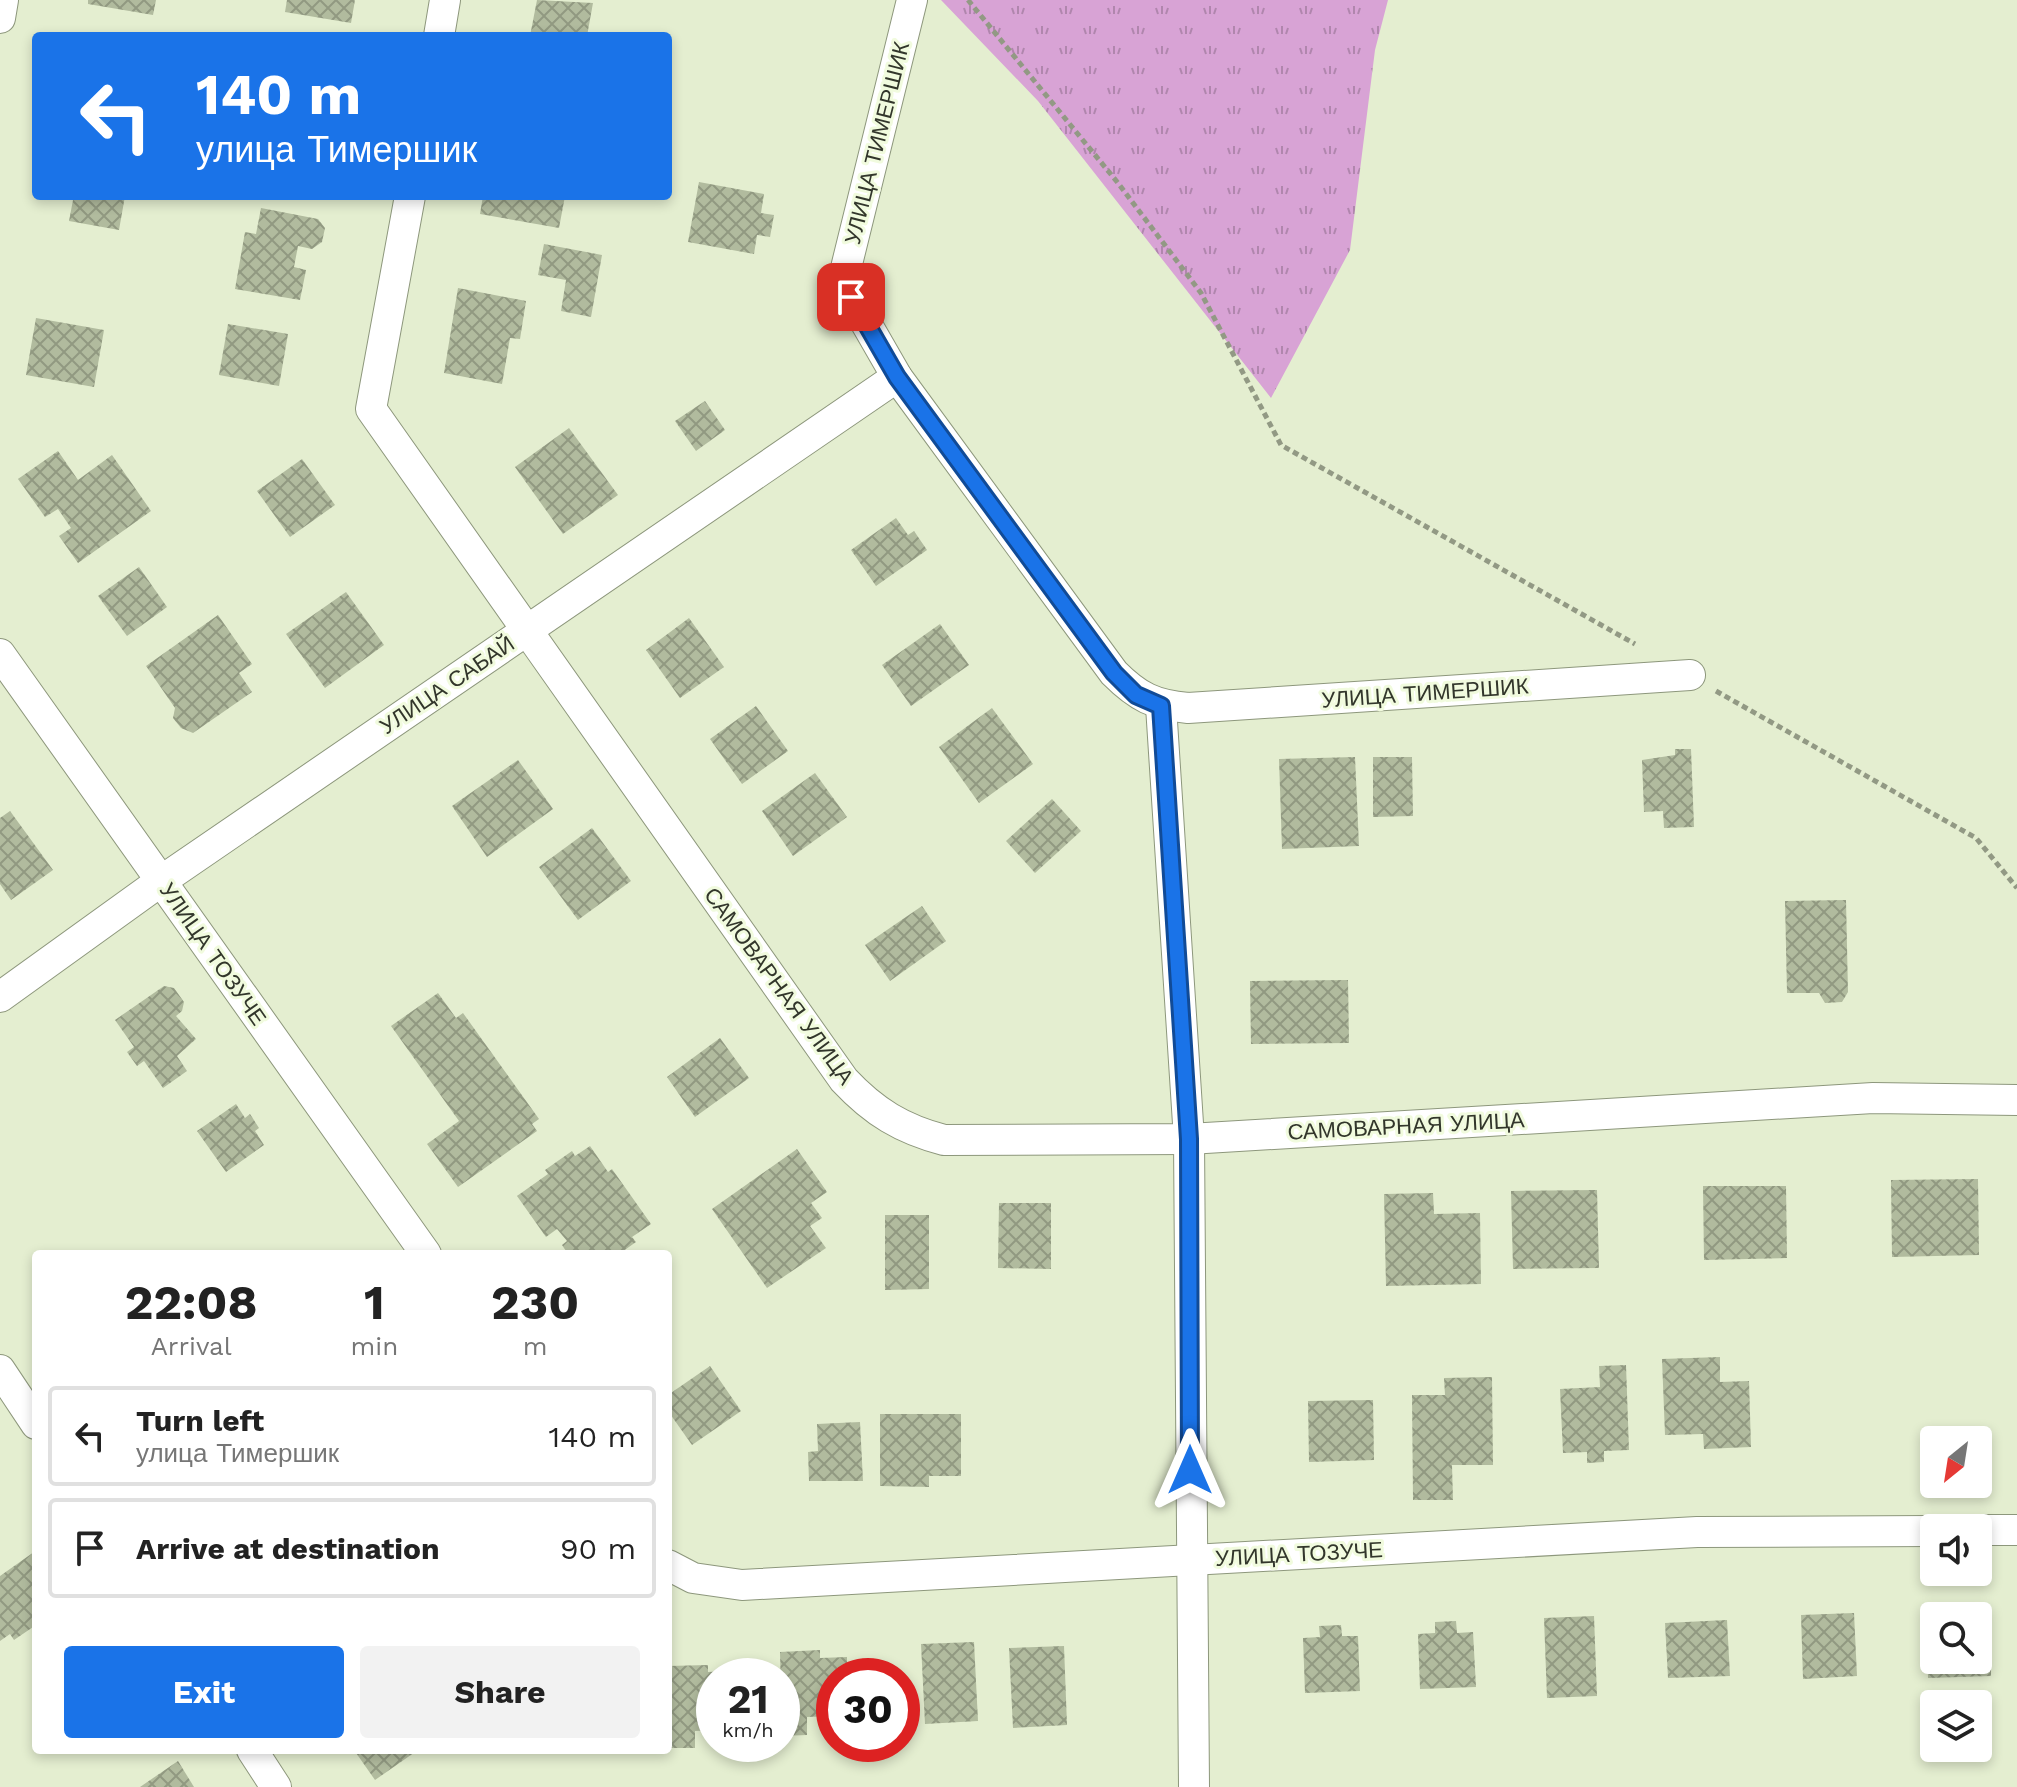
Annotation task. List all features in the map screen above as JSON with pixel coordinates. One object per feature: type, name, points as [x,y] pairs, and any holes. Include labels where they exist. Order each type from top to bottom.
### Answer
[{"type":"street","points":[[0,18],[3,0]]},
{"type":"street","points":[[440,32],[445,0]]},
{"type":"street","name":"УЛИЦА ТИМЕРШИК","points":[[912,0],[846,268],[851,297],[897,377],[1114,673],[1136,695],[1161,706],[1188,708],[1690,675]]},
{"type":"street","name":"САМОВАРНАЯ УЛИЦА","points":[[409,200],[371,409],[844,1080],[872,1110],[911,1132],[944,1140],[1189,1139],[1873,1098],[2017,1100]]},
{"type":"street","name":"УЛИЦА САБАЙ","points":[[0,997],[161,881],[897,377]]},
{"type":"street","name":"УЛИЦА ТОЗУЧЕ","points":[[0,654],[423,1250]]},
{"type":"street","points":[[1161,706],[1189,1139],[1194,1787]]},
{"type":"street","points":[[0,1370],[32,1418]]},
{"type":"street","points":[[1992,1530],[2017,1530]]},
{"type":"street","name":"УЛИЦА ТОЗУЧЕ","points":[[672,1567],[693,1578],[742,1585],[1697,1532],[1920,1531]]},
{"type":"street","points":[[255,1754],[276,1787]]},
{"type":"path","points":[[968,0],[1118,183],[1201,293],[1281,445]]},
{"type":"green space","points":[[941,0],[1388,0],[1375,50],[1350,250],[1271,398],[1038,101]]},
{"type":"building","points":[[88,0],[156,0],[153,15],[88,4]]},
{"type":"building","points":[[287,0],[355,0],[351,23],[285,12]]},
{"type":"building","points":[[537,0],[593,3],[588,32],[531,32]]},
{"type":"building","points":[[699,182],[764,194],[761,213],[774,215],[770,237],[757,235],[754,254],[688,242]]},
{"type":"building","points":[[73,200],[124,200],[119,230],[69,221]]},
{"type":"building","points":[[482,200],[564,200],[559,228],[480,214]]},
{"type":"building","points":[[261,208],[318,219],[325,228],[322,242],[312,249],[298,246],[294,267],[306,270],[300,300],[235,289],[245,232],[256,234]]},
{"type":"building","points":[[544,244],[602,255],[591,317],[561,311],[566,280],[538,275]]},
{"type":"building","points":[[458,288],[526,301],[520,339],[510,338],[502,384],[444,373]]},
{"type":"building","points":[[36,318],[104,330],[94,387],[26,375]]},
{"type":"building","points":[[228,324],[288,334],[279,386],[219,375]]},
{"type":"building","points":[[705,401],[725,430],[696,451],[675,421]]},
{"type":"building","points":[[569,428],[618,495],[563,534],[515,467]]},
{"type":"building","points":[[58,451],[78,480],[112,455],[151,511],[78,563],[59,536],[71,528],[58,509],[45,517],[18,479]]},
{"type":"building","points":[[302,459],[335,505],[290,537],[257,491]]},
{"type":"building","points":[[896,518],[908,535],[914,531],[927,550],[876,586],[851,550]]},
{"type":"building","points":[[139,567],[167,607],[127,636],[98,596]]},
{"type":"building","points":[[346,592],[384,645],[325,688],[286,634]]},
{"type":"building","points":[[218,615],[252,664],[239,673],[252,692],[193,733],[181,728],[173,718],[175,708],[146,666]]},
{"type":"building","points":[[689,618],[724,667],[680,698],[646,650]]},
{"type":"building","points":[[940,624],[969,665],[911,706],[882,665]]},
{"type":"building","points":[[756,706],[788,751],[742,784],[710,739]]},
{"type":"building","points":[[992,708],[1033,764],[979,803],[939,747]]},
{"type":"building","points":[[1675,749],[1691,749],[1694,827],[1664,828],[1663,811],[1644,812],[1642,760],[1675,755]]},
{"type":"building","points":[[1355,757],[1359,846],[1282,849],[1279,759]]},
{"type":"building","points":[[1373,757],[1412,757],[1413,816],[1373,817]]},
{"type":"building","points":[[518,760],[553,809],[487,857],[452,806]]},
{"type":"building","points":[[815,773],[847,817],[793,856],[762,811]]},
{"type":"building","points":[[1052,799],[1081,831],[1035,873],[1006,841]]},
{"type":"building","points":[[10,811],[53,870],[11,900],[0,884],[0,818]]},
{"type":"building","points":[[592,828],[631,881],[578,920],[539,867]]},
{"type":"building","points":[[1846,900],[1848,992],[1842,1002],[1825,1003],[1819,993],[1787,993],[1785,901]]},
{"type":"building","points":[[922,906],[946,941],[890,981],[865,945]]},
{"type":"building","points":[[1348,980],[1349,1043],[1251,1044],[1250,981]]},
{"type":"building","points":[[164,986],[174,988],[184,1002],[182,1011],[176,1016],[196,1039],[177,1056],[187,1071],[163,1088],[144,1061],[137,1066],[127,1052],[134,1047],[115,1020]]},
{"type":"building","points":[[438,993],[456,1018],[463,1013],[539,1119],[532,1124],[537,1131],[458,1187],[427,1144],[459,1121],[391,1026]]},
{"type":"building","points":[[720,1038],[749,1078],[695,1117],[667,1077]]},
{"type":"building","points":[[236,1104],[245,1118],[250,1114],[259,1128],[255,1131],[264,1145],[226,1172],[197,1131]]},
{"type":"building","points":[[590,1146],[608,1172],[612,1169],[651,1224],[632,1237],[636,1242],[625,1250],[565,1250],[562,1245],[567,1241],[557,1229],[546,1237],[517,1196],[548,1174],[545,1170],[572,1151],[575,1156]]},
{"type":"building","points":[[797,1149],[827,1192],[811,1203],[822,1218],[810,1226],[826,1248],[767,1288],[712,1209]]},
{"type":"building","points":[[1978,1179],[1979,1255],[1892,1257],[1891,1180]]},
{"type":"building","points":[[1703,1186],[1786,1186],[1787,1258],[1704,1260]]},
{"type":"building","points":[[1597,1190],[1599,1268],[1513,1269],[1511,1191]]},
{"type":"building","points":[[1433,1193],[1434,1214],[1480,1213],[1481,1284],[1386,1286],[1384,1194]]},
{"type":"building","points":[[999,1203],[1051,1203],[1051,1269],[998,1268]]},
{"type":"building","points":[[885,1215],[929,1215],[929,1289],[885,1290]]},
{"type":"building","points":[[1720,1357],[1720,1382],[1749,1381],[1751,1447],[1704,1449],[1703,1434],[1665,1435],[1662,1359]]},
{"type":"building","points":[[1626,1365],[1629,1450],[1604,1451],[1604,1462],[1587,1463],[1587,1452],[1563,1453],[1560,1389],[1600,1387],[1599,1366]]},
{"type":"building","points":[[710,1366],[741,1411],[692,1445],[672,1417],[672,1392]]},
{"type":"building","points":[[1492,1377],[1493,1465],[1452,1465],[1453,1500],[1413,1500],[1412,1395],[1445,1395],[1444,1378]]},
{"type":"building","points":[[1373,1400],[1374,1460],[1309,1462],[1308,1401]]},
{"type":"building","points":[[880,1414],[961,1414],[961,1476],[929,1476],[929,1487],[880,1486]]},
{"type":"building","points":[[860,1422],[863,1481],[809,1481],[808,1452],[818,1451],[817,1424]]},
{"type":"building","points":[[32,1553],[32,1628],[14,1640],[10,1634],[0,1641],[0,1576]]},
{"type":"building","points":[[1854,1613],[1857,1676],[1803,1679],[1801,1615]]},
{"type":"building","points":[[1594,1616],[1597,1696],[1547,1698],[1544,1618]]},
{"type":"building","points":[[1727,1620],[1730,1676],[1668,1678],[1665,1623]]},
{"type":"building","points":[[1456,1621],[1457,1633],[1473,1632],[1476,1687],[1420,1689],[1418,1634],[1435,1633],[1435,1622]]},
{"type":"building","points":[[1341,1625],[1342,1636],[1358,1636],[1360,1691],[1305,1693],[1303,1638],[1320,1637],[1319,1626]]},
{"type":"building","points":[[974,1642],[978,1721],[925,1724],[921,1644]]},
{"type":"building","points":[[1064,1646],[1067,1725],[1013,1728],[1009,1648]]},
{"type":"building","points":[[820,1650],[820,1658],[816,1658],[816,1717],[807,1717],[807,1735],[800,1735],[800,1658],[780,1658],[780,1652]]},
{"type":"building","points":[[696,1665],[695,1748],[672,1748],[672,1666]]},
{"type":"building","points":[[1928,1674],[1991,1674],[1991,1676],[1928,1678]]},
{"type":"building","points":[[357,1754],[412,1754],[375,1780]]},
{"type":"building","points":[[178,1761],[194,1787],[140,1787]]},
{"type":"route","points":[[851,297],[897,377],[1114,673],[1136,695],[1161,706],[1189,1139],[1190,1470]]}]
